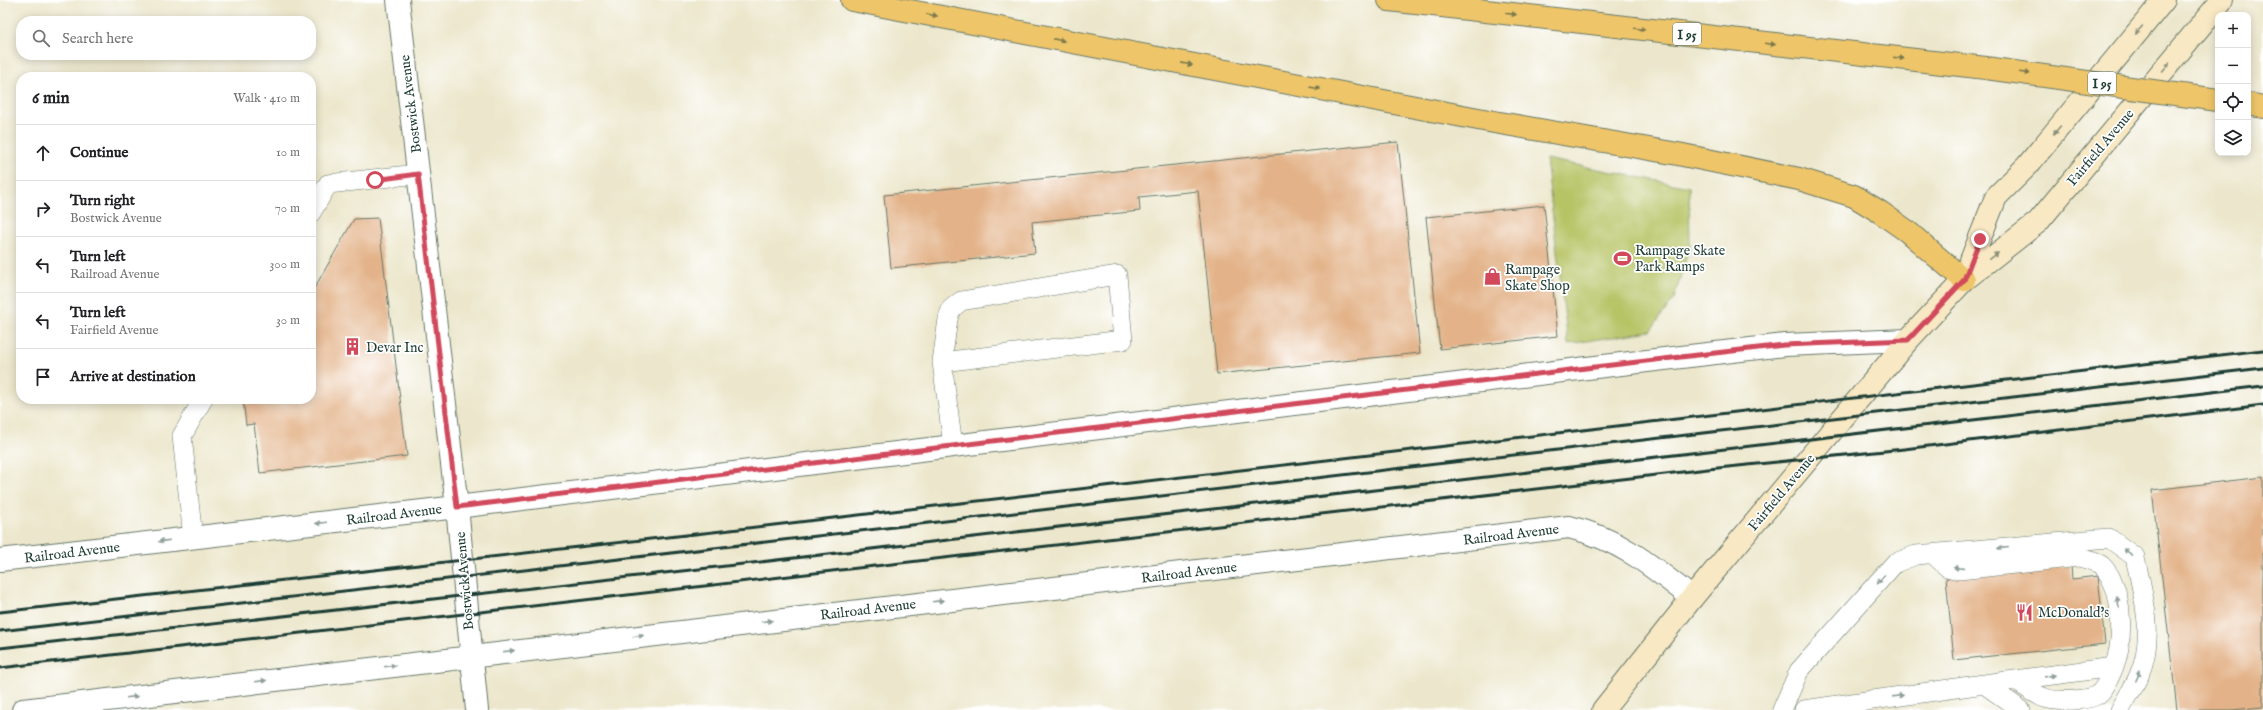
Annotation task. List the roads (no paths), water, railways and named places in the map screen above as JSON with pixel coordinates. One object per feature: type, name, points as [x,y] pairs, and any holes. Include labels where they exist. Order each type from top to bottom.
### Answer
[{"type":"highway","points":[[852,0],[1494,122],[1678,154],[1799,179],[1854,196],[1907,231],[1964,280]]},
{"type":"highway","name":"I 95","points":[[1389,0],[1986,68],[2215,100]]},
{"type":"highway","points":[[2251,105],[2263,107]]},
{"type":"main road","name":"Fairfield Avenue","points":[[1964,280],[1996,197],[2027,166],[2164,0]]},
{"type":"main road","name":"Fairfield Avenue","points":[[1603,710],[1692,598],[1908,340],[1964,280],[2038,222],[2222,0]]},
{"type":"street","name":"Bostwick Avenue","points":[[398,0],[457,507],[470,656],[477,710]]},
{"type":"street","name":"Railroad Avenue","points":[[0,560],[457,507],[1784,345],[1908,340]]},
{"type":"street","name":"Railroad Avenue","points":[[24,710],[1569,527],[1590,532],[1617,543],[1654,568],[1692,598]]},
{"type":"lane","points":[[316,204],[328,184],[418,174]]},
{"type":"lane","points":[[942,362],[1123,340],[1117,275],[961,301],[951,309],[942,362],[954,446]]},
{"type":"lane","points":[[193,538],[182,436],[200,404]]},
{"type":"lane","points":[[1782,710],[1799,671],[1895,564],[1916,555],[2109,538],[2135,558],[2149,623],[2144,660],[2139,675],[2120,710]]},
{"type":"lane","points":[[1933,554],[1948,567],[1959,570],[2079,557],[2093,560],[2104,568],[2113,584],[2119,606],[2121,635],[2114,667],[2108,682],[2097,695],[2083,699],[2053,701],[2040,696],[2016,681]]},
{"type":"lane","points":[[1804,710],[2114,667]]},
{"type":"lane","points":[[1984,684],[2021,710]]},
{"type":"railway","points":[[0,612],[722,531],[2263,350]]},
{"type":"railway","points":[[0,631],[2263,368]]},
{"type":"railway","points":[[0,648],[726,566],[2263,386]]},
{"type":"railway","points":[[0,668],[1708,469],[1904,449],[2263,405]]},
{"type":"place","name":"Rampage Skate Park Ramps","points":[[1622,258]]},
{"type":"place","name":"Rampage Skate Shop","points":[[1492,277]]},
{"type":"place","name":"Devar Inc","points":[[353,347]]},
{"type":"place","name":"McDonald's","points":[[2025,612]]}]
